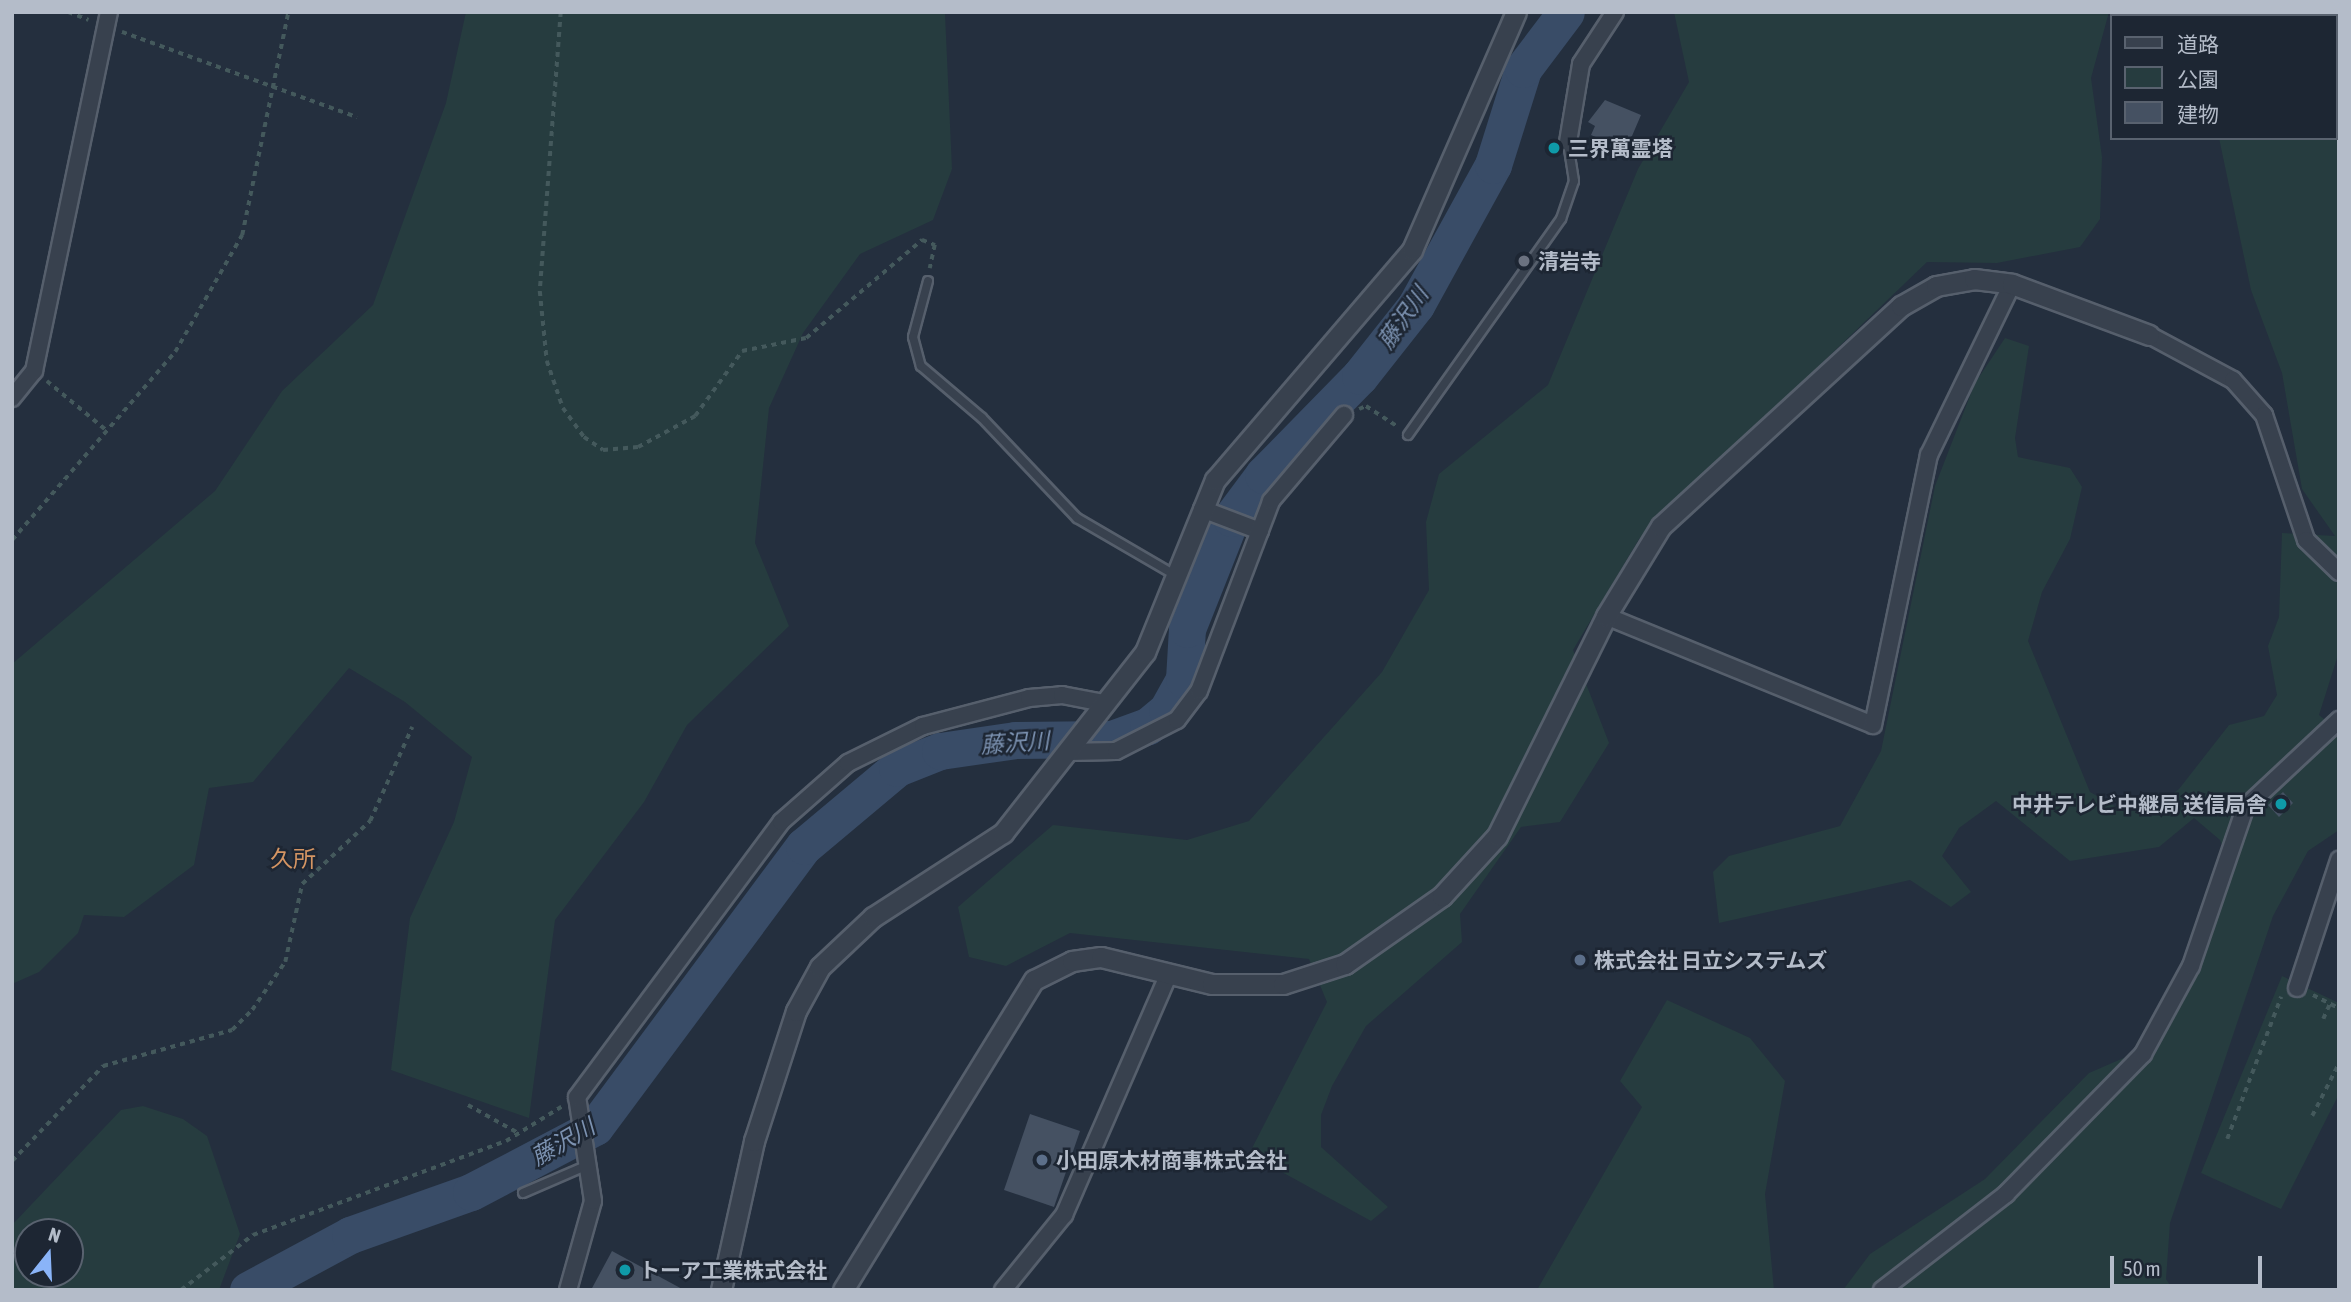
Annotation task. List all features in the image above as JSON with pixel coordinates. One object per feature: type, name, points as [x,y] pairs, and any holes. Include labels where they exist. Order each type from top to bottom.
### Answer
[{"type":"street","points":[[721,1290],[754,1141],[796,1011],[820,967],[873,917],[979,854],[1068,752],[1145,652],[1209,512],[1230,459],[1412,250],[1516,12]]},
{"type":"street","points":[[1568,142],[1581,64],[1615,12]]},
{"type":"street","points":[[12,398],[34,371],[107,19]]},
{"type":"street","points":[[843,1290],[1034,980],[1072,961],[1101,957],[1212,984],[1283,984],[1345,964],[1441,897],[1497,836],[1606,616],[1661,526],[1901,306],[1936,286],[1974,279],[2012,284],[2149,335],[2233,380],[2264,415],[2306,540],[2339,572]]},
{"type":"street","points":[[1606,616],[1873,725],[1929,455],[2012,284]]},
{"type":"street","points":[[1068,752],[1116,751],[1177,720],[1199,691],[1257,530],[1281,488],[1344,415]]},
{"type":"street","points":[[1209,512],[1257,530]]},
{"type":"street","points":[[568,1290],[593,1201],[577,1097],[781,822],[848,763],[923,726],[1016,701],[1062,695],[1108,698]]},
{"type":"street","points":[[1882,1290],[2006,1194],[2143,1054],[2190,966],[2245,808],[2339,720]]},
{"type":"street","points":[[2297,988],[2339,860]]},
{"type":"street","points":[[1003,1290],[1064,1214],[1169,974]]},
{"type":"lane","points":[[1408,435],[1561,219],[1574,181],[1568,142]]},
{"type":"lane","points":[[928,281],[913,337],[921,366],[982,418],[1077,518],[1179,576]]},
{"type":"lane","points":[[523,1193],[589,1164]]},
{"type":"path","points":[[68,12],[107,19],[271,88],[357,117]]},
{"type":"path","points":[[12,540],[175,352],[242,235],[288,12]]},
{"type":"path","points":[[561,12],[540,291],[547,362],[563,408],[584,437],[603,450],[638,447],[695,416],[742,351],[806,338],[922,240],[935,245],[928,281]]},
{"type":"path","points":[[34,371],[106,430]]},
{"type":"path","points":[[1366,406],[1392,423]]},
{"type":"path","points":[[12,1161],[103,1066],[232,1030],[252,1010],[285,962],[302,884],[370,821],[412,727]]},
{"type":"path","points":[[2227,1139],[2281,997],[2292,1001],[2297,988],[2339,1008]]},
{"type":"path","points":[[2323,1018],[2330,1003]]},
{"type":"path","points":[[2312,1116],[2339,1063]]},
{"type":"path","points":[[181,1290],[253,1235],[518,1133],[577,1097]]},
{"type":"path","points":[[468,1105],[518,1133]]},
{"type":"green space","points":[[466,12],[945,14],[952,169],[933,220],[860,254],[803,333],[769,408],[755,543],[789,626],[687,725],[644,802],[555,920],[529,1118],[391,1070],[410,918],[454,822],[472,757],[405,702],[349,668],[253,782],[209,788],[194,865],[124,917],[84,915],[78,933],[39,972],[12,984],[12,664],[215,491],[282,391],[373,305],[446,103]]},
{"type":"green space","points":[[1674,12],[2109,12],[2091,78],[2102,157],[2100,219],[2080,247],[1997,263],[1927,262],[1639,539],[1573,650],[1609,743],[1560,822],[1521,827],[1460,914],[1462,942],[1366,1026],[1332,1086],[1321,1115],[1321,1147],[1388,1207],[1371,1221],[1249,1154],[1327,1002],[1309,959],[1070,933],[1006,966],[969,957],[958,907],[1053,825],[1187,840],[1249,821],[1382,672],[1429,590],[1426,522],[1439,474],[1548,385],[1638,169],[1689,82]]},
{"type":"green space","points":[[2165,12],[2339,12],[2339,652],[2319,715],[2339,731],[2339,830],[2308,851],[2273,916],[2170,1223],[2166,1279],[2173,1290],[1843,1290],[1870,1254],[1985,1179],[2089,1073],[2158,1043],[2231,871],[2220,840],[2194,818],[2159,847],[2070,861],[1996,801],[1959,828],[1942,856],[1971,892],[1951,907],[1910,880],[1719,923],[1713,872],[1729,856],[1840,826],[1881,751],[1935,486],[1975,383],[2005,338],[2029,346],[2015,438],[2018,457],[2070,468],[2082,487],[2070,539],[2042,592],[2028,641],[2090,792],[2120,809],[2155,807],[2179,789],[2229,725],[2264,716],[2277,695],[2268,646],[2279,617],[2282,533],[2335,536],[2302,489],[2282,373],[2251,290],[2219,140],[2337,140],[2337,14]]},
{"type":"green space","points":[[2282,976],[2339,1003],[2339,1094],[2281,1209],[2201,1173]]},
{"type":"green space","points":[[1667,1000],[1750,1038],[1785,1081],[1765,1194],[1774,1290],[1537,1290],[1642,1107],[1620,1081]]},
{"type":"green space","points":[[143,1106],[183,1119],[207,1136],[240,1234],[219,1290],[12,1290],[14,1223],[14,1288],[84,1288],[84,1218],[19,1218],[121,1110]]},
{"type":"building","points":[[1605,100],[1641,115],[1626,150],[1591,135],[1595,126],[1588,122]]},
{"type":"building","name":"中井テレビ中継局 送信局舎","points":[[2283,792],[2293,803],[2279,817],[2268,805]]},
{"type":"building","name":"小田原木材商事株式会社","points":[[1030,1114],[1080,1131],[1054,1207],[1004,1190]]},
{"type":"building","name":"トーア工業株式会社","points":[[612,1251],[684,1290],[591,1290]]},
{"type":"waterway","name":"藤沢川","points":[[248,1290],[350,1235],[471,1192],[595,1127],[804,846],[897,768],[940,751],[1015,740],[1112,739],[1148,726],[1167,710],[1184,679],[1187,629],[1231,518],[1263,475],[1360,376],[1416,305],[1493,165],[1523,69],[1566,12]]},
{"type":"place","name":"三界萬霊塔","points":[[1554,148]]},
{"type":"place","name":"清岩寺","points":[[1524,261]]},
{"type":"place","name":"中井テレビ中継局 送信局舎","points":[[2281,804]]},
{"type":"place","name":"株式会社 日立システムズ","points":[[1580,960]]},
{"type":"place","name":"小田原木材商事株式会社","points":[[1042,1160]]},
{"type":"place","name":"トーア工業株式会社","points":[[625,1270]]},
{"type":"district","name":"久所","points":[[293,859]]}]
